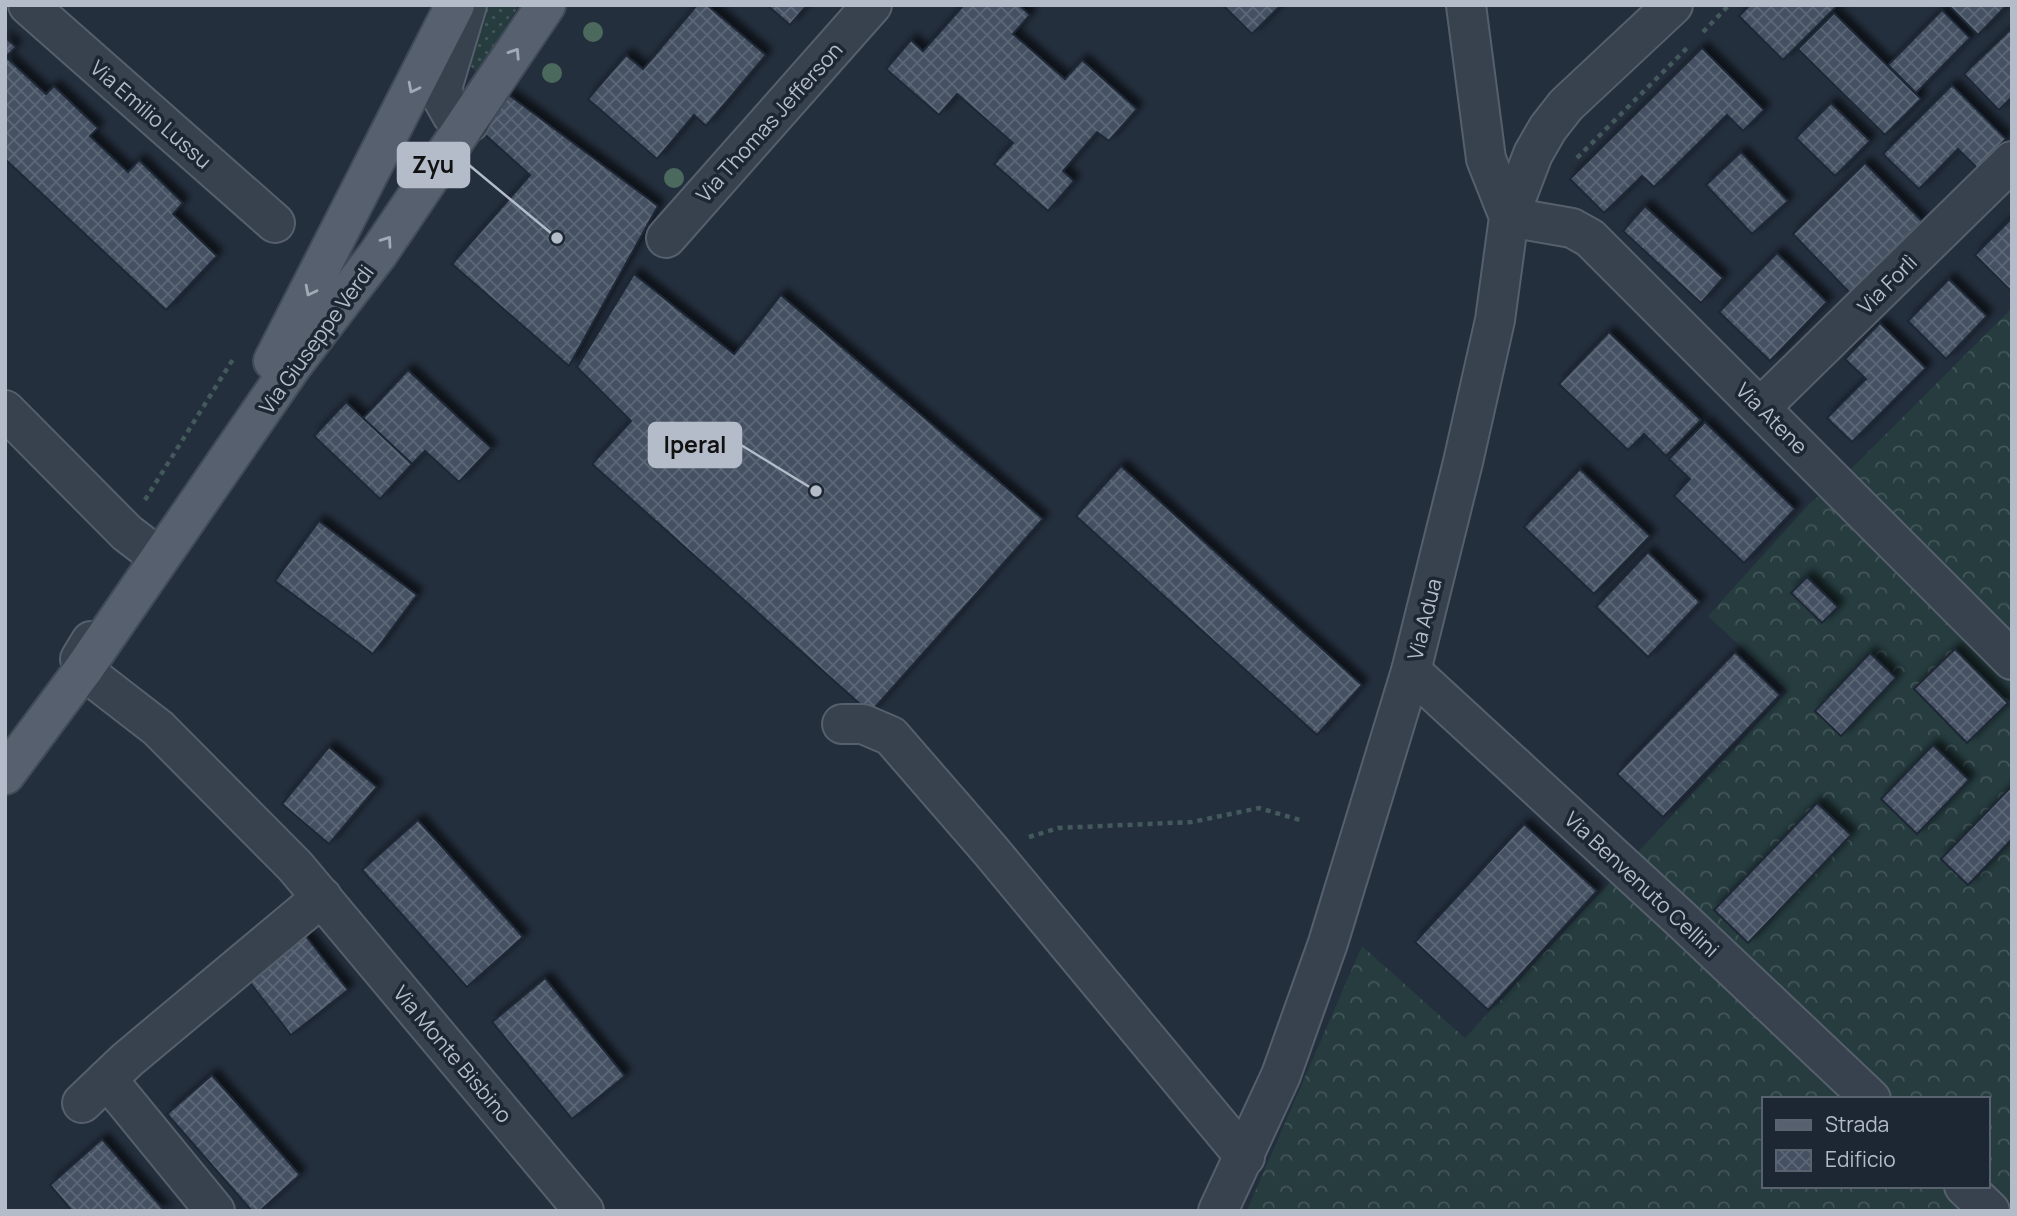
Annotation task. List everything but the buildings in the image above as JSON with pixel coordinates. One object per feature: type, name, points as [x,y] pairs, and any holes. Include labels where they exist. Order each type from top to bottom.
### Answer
[{"type":"main road","name":"Via Giuseppe Verdi","points":[[5,752],[113,596],[136,540],[278,354],[455,5]]},
{"type":"main road","name":"Via Giuseppe Verdi","points":[[5,775],[83,670],[292,366],[378,254],[470,122],[546,5]]},
{"type":"street","name":"Via Emilio Lussu","points":[[28,5],[275,223]]},
{"type":"street","points":[[467,5],[443,85],[444,102],[452,115],[470,122]]},
{"type":"street","name":"Via Thomas Jefferson","points":[[666,238],[872,5]]},
{"type":"street","name":"Via Adua","points":[[1218,1211],[1281,1075],[1312,992],[1410,671],[1464,462],[1495,320],[1509,217],[1486,159],[1466,5]]},
{"type":"street","points":[[1509,217],[1533,154],[1548,128],[1566,105],[1673,5]]},
{"type":"street","name":"Via Forlì","points":[[1761,407],[2012,161]]},
{"type":"street","name":"Via Atene","points":[[1509,217],[1573,228],[1590,238],[2012,660]]},
{"type":"street","points":[[5,410],[136,540]]},
{"type":"street","name":"Via Giuseppe Verdi","points":[[83,670],[80,659],[82,654],[113,608],[113,596]]},
{"type":"street","name":"Via Monte Bisbino","points":[[83,670],[158,728],[295,866],[584,1211]]},
{"type":"street","name":"Via Benvenuto Cellini","points":[[1410,671],[1684,922],[1869,1097]]},
{"type":"street","points":[[842,724],[863,724],[891,736],[990,850],[1245,1157]]},
{"type":"street","points":[[215,1211],[94,1091],[321,897]]},
{"type":"street","points":[[1966,1188],[1990,1211]]},
{"type":"path","points":[[1699,36],[1730,5]]},
{"type":"path","points":[[1571,164],[1689,46]]},
{"type":"path","points":[[136,540],[150,491],[239,349]]},
{"type":"path","points":[[990,850],[1058,828],[1192,822],[1259,808],[1300,820]]},
{"type":"green space","points":[[483,5],[519,5],[477,73],[464,59]]},
{"type":"green space","points":[[2012,308],[2012,1211],[1250,1211],[1248,1208],[1362,946],[1465,1038],[1788,691],[1708,616],[1809,504],[1852,468]]},
{"type":"place","name":"Zyu","points":[[557,238]]},
{"type":"place","name":"Iperal","points":[[816,491]]}]
